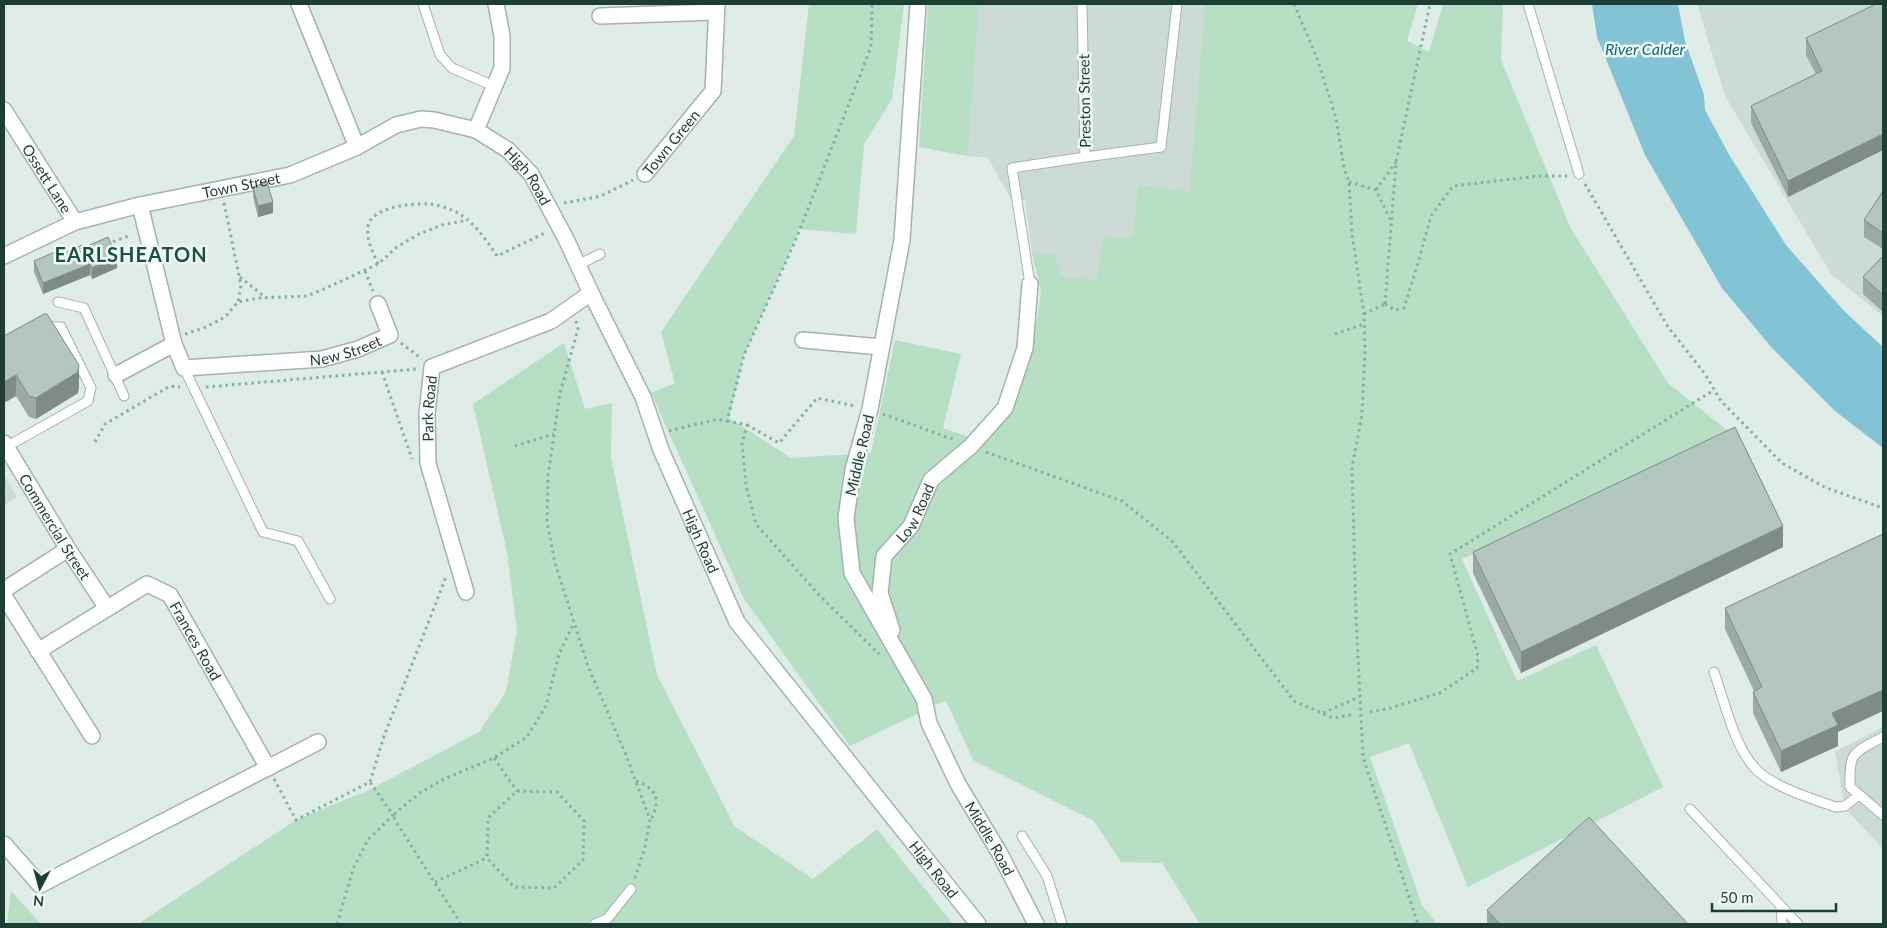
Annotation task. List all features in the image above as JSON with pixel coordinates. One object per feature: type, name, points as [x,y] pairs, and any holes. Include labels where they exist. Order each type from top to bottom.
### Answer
[{"type":"street","points":[[299,4],[357,147]]},
{"type":"street","points":[[476,130],[496,87],[502,68],[502,36],[496,4]]},
{"type":"street","name":"Middle Road","points":[[918,4],[913,48],[902,240],[880,347],[870,409],[853,470],[846,518],[852,573],[924,699],[930,723],[958,784],[999,852],[1036,924]]},
{"type":"street","name":"Town Green","points":[[600,16],[717,8],[713,92],[645,174]]},
{"type":"street","name":"Ossett Lane","points":[[4,110],[75,222]]},
{"type":"street","name":"Town Street","points":[[4,256],[75,222],[140,205],[290,175],[357,147],[396,125],[421,119],[447,122],[476,130]]},
{"type":"street","name":"High Road","points":[[476,130],[508,150],[531,174],[560,226],[643,397],[661,450],[737,622],[978,924]]},
{"type":"street","points":[[140,205],[174,344],[184,368]]},
{"type":"street","name":"Low Road","points":[[924,699],[922,682],[892,631],[880,593],[884,556],[911,526],[931,480],[971,446],[1005,408],[1026,348],[1030,284]]},
{"type":"street","name":"Park Road","points":[[466,592],[428,463],[427,414],[432,367],[551,321],[591,293]]},
{"type":"street","name":"New Street","points":[[184,368],[322,359],[358,350],[390,335],[378,304]]},
{"type":"street","points":[[803,340],[880,347]]},
{"type":"street","points":[[116,375],[174,344]]},
{"type":"street","name":"Commercial Street","points":[[5,445],[68,549],[107,608]]},
{"type":"street","points":[[4,590],[68,549]]},
{"type":"street","name":"Frances Road","points":[[38,651],[147,584],[170,595],[268,768]]},
{"type":"street","points":[[4,596],[92,736]]},
{"type":"street","points":[[4,844],[40,885],[318,742]]},
{"type":"lane","points":[[423,4],[440,55],[452,68],[496,87]]},
{"type":"lane","name":"Preston Street","points":[[1030,284],[1012,168],[1085,157],[1082,4]]},
{"type":"lane","points":[[1085,157],[1161,148],[1177,4]]},
{"type":"lane","points":[[1528,4],[1579,174]]},
{"type":"lane","points":[[578,265],[600,254]]},
{"type":"lane","points":[[58,302],[84,308],[124,396]]},
{"type":"lane","points":[[5,445],[88,401],[91,388],[61,327],[47,326],[38,330]]},
{"type":"lane","points":[[184,368],[263,532],[298,540],[330,600]]},
{"type":"lane","points":[[1714,672],[1739,741],[1753,767],[1766,777],[1836,808],[1845,806],[1859,795]]},
{"type":"lane","points":[[1883,737],[1855,752],[1849,761],[1850,787],[1883,814]]},
{"type":"lane","points":[[1690,809],[1798,924]]},
{"type":"lane","points":[[1022,836],[1047,876],[1062,924]]},
{"type":"lane","points":[[595,924],[607,919],[631,889]]},
{"type":"lane","points":[[1781,906],[1782,924]]},
{"type":"path","points":[[727,421],[744,354],[797,236],[871,47],[872,4]]},
{"type":"path","points":[[1294,4],[1317,58],[1336,118],[1344,168],[1349,182],[1352,234],[1364,314],[1366,350],[1362,414],[1352,468],[1359,697],[1364,757],[1418,924]]},
{"type":"path","points":[[1385,304],[1396,162],[1430,4]]},
{"type":"path","points":[[1376,190],[1396,162]]},
{"type":"path","name":"Town Green","points":[[548,206],[602,196],[645,174]]},
{"type":"path","points":[[1385,304],[1395,310],[1404,308],[1431,216],[1453,186],[1539,176],[1579,174],[1668,326],[1689,351],[1720,401],[1782,463],[1824,487],[1883,508]]},
{"type":"path","points":[[1349,182],[1376,190],[1391,222]]},
{"type":"path","points":[[174,344],[182,335],[206,327],[225,317],[238,302],[241,285],[222,190]]},
{"type":"path","points":[[378,264],[369,244],[368,226],[376,213],[409,204],[430,204],[457,213],[478,228],[497,256],[560,226]]},
{"type":"path","points":[[238,302],[307,296],[378,264],[397,247],[419,234],[442,225],[468,220]]},
{"type":"path","points":[[102,245],[125,238]]},
{"type":"path","points":[[365,270],[378,304]]},
{"type":"path","points":[[239,277],[267,298]]},
{"type":"path","points":[[1364,314],[1385,304]]},
{"type":"path","points":[[574,305],[578,329],[560,392],[548,476],[547,522],[555,563],[588,666],[636,781],[650,820]]},
{"type":"path","points":[[1335,334],[1364,324]]},
{"type":"path","points":[[390,335],[432,367]]},
{"type":"path","points":[[95,442],[105,424],[170,386],[194,389],[432,367]]},
{"type":"path","points":[[382,372],[414,465]]},
{"type":"path","points":[[1370,712],[1440,693],[1477,668],[1478,656],[1450,554],[1714,390]]},
{"type":"path","points":[[661,450],[664,432],[718,419],[747,425],[742,443],[746,485],[756,524],[819,595],[882,657]]},
{"type":"path","points":[[516,446],[554,434]]},
{"type":"path","points":[[971,446],[1122,501],[1173,542],[1294,701],[1333,718],[1351,715]]},
{"type":"path","points":[[268,768],[296,820],[370,782],[384,736],[449,568]]},
{"type":"path","points":[[337,924],[353,869],[367,841],[393,814],[421,792],[444,779],[494,758],[528,736],[546,706],[559,654],[574,622]]},
{"type":"path","points":[[1323,713],[1359,697]]},
{"type":"path","points":[[494,758],[517,791]]},
{"type":"path","points":[[631,889],[645,847],[650,820],[657,806],[655,794],[646,785],[636,781]]},
{"type":"path","points":[[370,782],[393,814],[396,822],[461,924]]},
{"type":"path","points":[[517,791],[557,792],[584,821],[583,860],[554,888],[514,887],[487,858],[488,818],[517,791]]},
{"type":"path","points":[[435,882],[487,858]]},
{"type":"shaded area","points":[[979,4],[1205,4],[1189,192],[1132,239],[1098,279],[1061,277],[1055,254],[1032,253],[1025,200],[1012,201],[988,158],[968,156]]},
{"type":"shaded area","points":[[1697,4],[1883,4],[1883,316],[1831,274],[1725,96]]},
{"type":"shaded area","points":[[4,475],[17,497],[4,505]]},
{"type":"shaded area","points":[[1883,727],[1883,849],[1845,808],[1835,752]]},
{"type":"green space","points":[[809,4],[904,4],[892,99],[864,144],[856,234],[800,229],[744,355],[729,418],[791,458],[871,453],[895,340],[961,354],[943,428],[985,443],[1012,411],[1033,346],[1041,292],[1032,253],[1055,254],[1062,277],[1097,279],[1103,237],[1132,238],[1139,185],[1189,192],[1205,4],[1418,4],[1407,41],[1429,52],[1443,4],[1503,4],[1501,60],[1571,229],[1668,383],[1738,439],[1462,559],[1517,681],[1596,645],[1663,787],[1468,887],[1409,743],[1370,757],[1422,905],[1437,924],[1200,924],[1162,863],[1121,862],[1094,821],[973,760],[946,700],[850,746],[744,599],[651,393],[675,383],[661,332],[794,136]]},
{"type":"green space","points":[[928,4],[979,4],[968,156],[919,147]]},
{"type":"green space","points":[[564,343],[585,409],[612,403],[611,458],[657,675],[735,827],[813,879],[877,829],[953,924],[138,924],[296,820],[369,790],[479,732],[506,692],[517,631],[507,552],[473,404]]},
{"type":"green space","points":[[11,891],[41,924],[7,924]]},
{"type":"water","name":"River Calder","points":[[1592,4],[1678,4],[1685,41],[1704,95],[1705,110],[1731,158],[1786,245],[1844,311],[1883,347],[1883,448],[1835,411],[1772,348],[1722,288],[1645,155],[1597,37]]},
{"type":"building","points":[[1876,4],[1883,4],[1883,134],[1788,181],[1751,106],[1822,71],[1806,38]]},
{"type":"building","points":[[267,182],[273,202],[258,206],[253,187]]},
{"type":"building","points":[[1883,191],[1883,233],[1864,220]]},
{"type":"building","points":[[108,237],[117,257],[92,268],[90,264],[43,283],[34,261],[57,251],[59,255],[82,245],[83,248]]},
{"type":"building","points":[[1883,256],[1883,295],[1863,277]]},
{"type":"building","points":[[47,314],[79,365],[78,372],[36,398],[29,396],[16,375],[4,382],[4,336]]},
{"type":"building","points":[[1735,427],[1783,526],[1521,652],[1473,552]]},
{"type":"building","points":[[1883,534],[1883,690],[1832,713],[1838,725],[1781,751],[1753,692],[1762,687],[1725,608]]},
{"type":"building","points":[[1589,817],[1688,924],[1500,924],[1487,910]]},
{"type":"district","name":"EARLSHEATON","points":[[131,254]]}]
